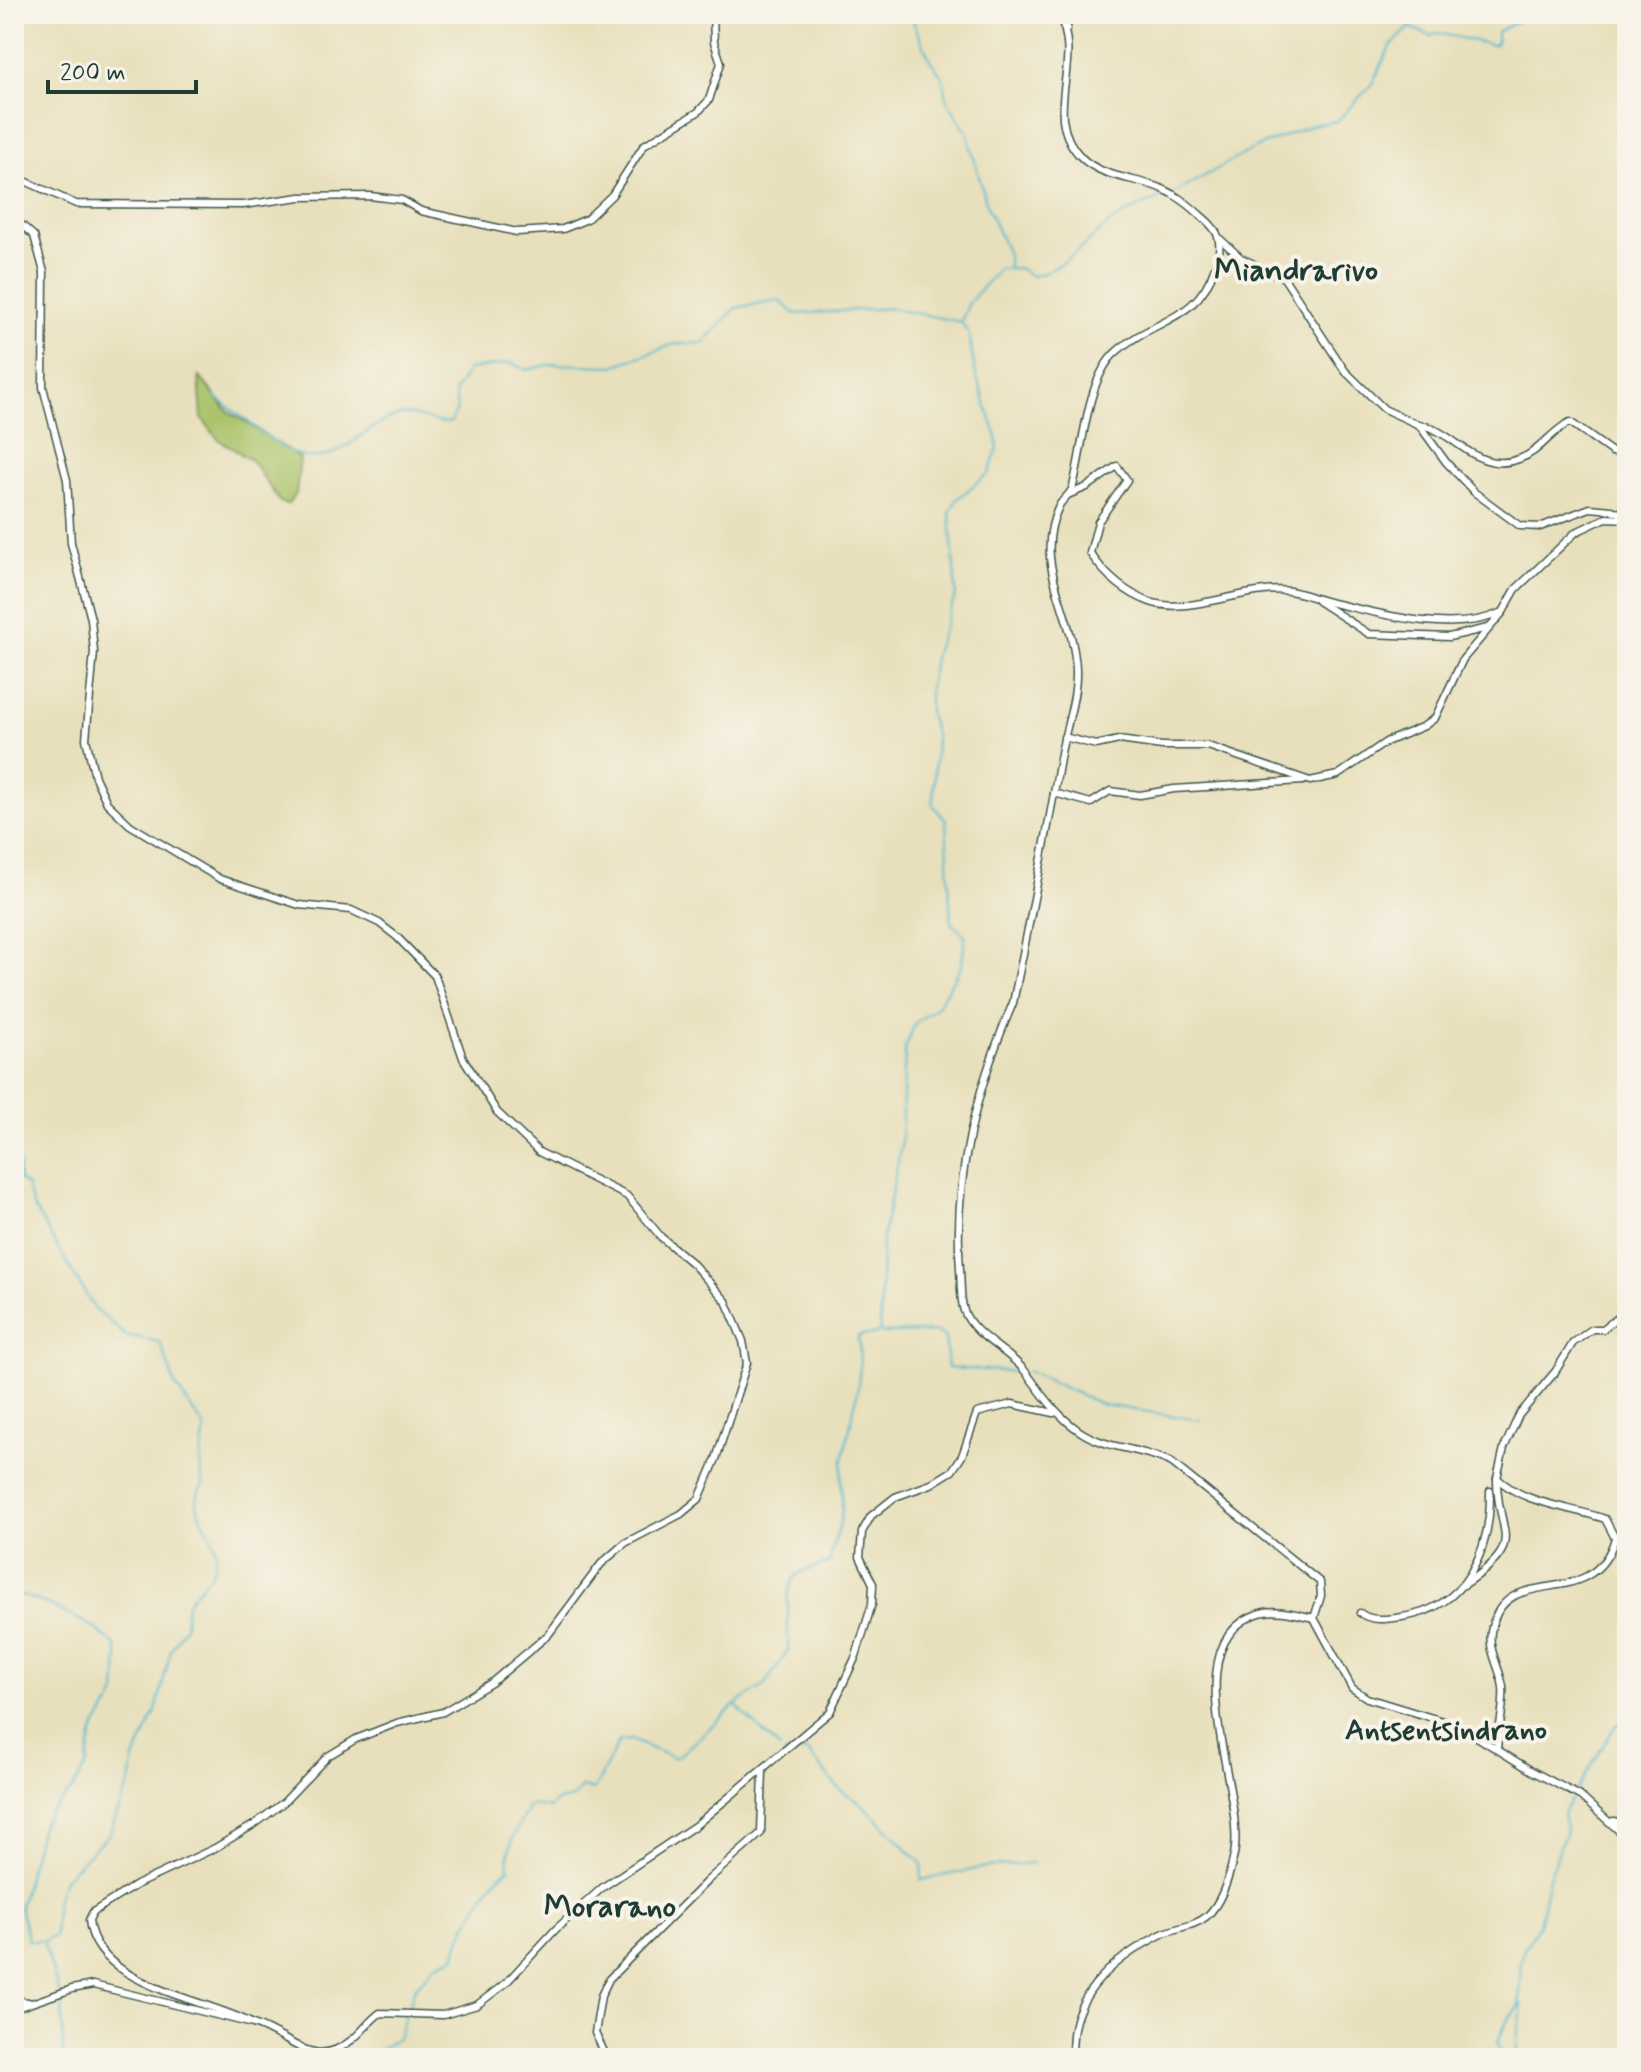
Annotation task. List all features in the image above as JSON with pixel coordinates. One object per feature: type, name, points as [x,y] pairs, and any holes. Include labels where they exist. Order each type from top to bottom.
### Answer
[{"type":"street","points":[[14,176],[76,204],[243,205],[300,197],[370,196],[402,200],[421,211],[517,232],[563,229],[587,219],[612,195],[644,145],[698,112],[709,100],[718,81],[721,63],[714,42],[713,14]]},
{"type":"street","points":[[1058,14],[1067,28]]},
{"type":"street","points":[[1068,14],[1070,54],[1062,106],[1064,127],[1083,159],[1104,171],[1171,193],[1208,222],[1219,238],[1241,258],[1284,278],[1345,371],[1384,409],[1427,426],[1486,461],[1503,463],[1520,459],[1570,422],[1612,452],[1627,457]]},
{"type":"street","points":[[14,218],[34,236],[44,272],[43,387],[67,480],[71,543],[91,619],[94,663],[86,739],[95,777],[107,803],[130,825],[220,879],[299,905],[351,910],[379,923],[397,937],[435,976],[463,1058],[497,1112],[539,1152],[627,1196],[661,1237],[693,1264],[726,1301],[743,1341],[747,1363],[716,1459],[699,1499],[681,1514],[625,1543],[601,1564],[548,1635],[502,1674],[443,1712],[397,1723],[347,1744],[328,1756],[284,1802],[255,1824],[215,1848],[136,1885],[93,1912],[89,1920],[95,1942],[131,1974],[184,1999],[274,2031],[310,2054],[322,2056],[332,2054],[355,2038],[380,2013],[443,2015],[477,2005],[506,1983],[556,1929],[603,1887],[696,1825],[830,1712],[856,1656],[872,1604],[873,1584],[860,1557],[862,1532],[871,1516],[895,1497],[931,1484],[952,1471],[962,1456],[977,1413],[1012,1404],[1057,1414]]},
{"type":"street","points":[[1070,494],[1077,457],[1104,366],[1131,340],[1192,308],[1213,272],[1219,238]]},
{"type":"street","points":[[1419,425],[1446,462],[1474,492],[1520,526],[1540,527],[1590,508],[1612,510],[1627,518]]},
{"type":"street","points":[[1503,612],[1480,621],[1437,621],[1334,604],[1288,591],[1207,602],[1151,603],[1118,586],[1090,553],[1098,522],[1127,480],[1125,472],[1117,466],[1087,487],[1070,494],[1061,503],[1050,532],[1048,557],[1076,669],[1013,1003],[996,1043],[965,1155],[959,1215],[965,1313],[1024,1371],[1057,1414],[1082,1433],[1112,1446],[1159,1456],[1172,1463],[1320,1582],[1321,1596],[1314,1618],[1352,1688],[1367,1698],[1459,1726],[1577,1794],[1613,1821],[1627,1838]]},
{"type":"street","points":[[1054,793],[1091,803],[1110,791],[1140,795],[1174,789],[1310,781],[1338,775],[1386,742],[1435,718],[1463,659],[1503,612],[1516,589],[1576,532],[1606,518],[1627,518]]},
{"type":"street","points":[[1312,597],[1369,634],[1449,637],[1472,634],[1492,626]]},
{"type":"street","points":[[1064,737],[1096,745],[1119,740],[1162,746],[1208,746],[1310,781]]},
{"type":"street","points":[[1360,1613],[1385,1619],[1419,1615],[1453,1598],[1505,1546],[1507,1533],[1497,1498],[1497,1478],[1504,1448],[1519,1415],[1573,1343],[1592,1329],[1603,1329],[1627,1311]]},
{"type":"street","points":[[1497,1478],[1532,1500],[1560,1504],[1605,1519],[1612,1526],[1615,1538],[1609,1558],[1595,1570],[1571,1583],[1544,1590],[1522,1590],[1506,1596],[1499,1608],[1491,1628],[1490,1646],[1503,1688],[1497,1749]]},
{"type":"street","points":[[1464,1585],[1485,1542],[1490,1491]]},
{"type":"street","points":[[1073,2058],[1073,2025],[1089,1988],[1152,1940],[1208,1915],[1227,1882],[1235,1849],[1234,1821],[1216,1701],[1215,1673],[1226,1639],[1238,1625],[1261,1612],[1314,1618]]},
{"type":"street","points":[[607,2058],[595,2033],[603,1989],[708,1880],[761,1833],[763,1770]]},
{"type":"street","points":[[1613,1821],[1627,1824]]},
{"type":"street","points":[[14,2009],[93,1985],[253,2024]]},
{"type":"street","points":[[14,2000],[32,2002]]},
{"type":"green space","points":[[199,376],[227,410],[300,458],[296,494],[288,504],[280,502],[252,461],[218,439],[202,418]]},
{"type":"waterway","points":[[910,14],[930,60],[943,78],[948,102],[967,132],[987,206],[1008,254],[1008,266]]},
{"type":"waterway","points":[[1174,193],[1255,148],[1312,125],[1337,121],[1372,84],[1390,47],[1411,26],[1414,14]]},
{"type":"waterway","points":[[1412,28],[1431,36],[1437,33],[1493,45],[1497,43],[1497,32],[1531,14]]},
{"type":"waterway","points":[[961,321],[970,301],[999,269],[1018,268],[1032,276],[1044,273],[1066,260],[1116,219],[1168,195]]},
{"type":"waterway","points":[[214,396],[283,448],[301,456],[330,455],[381,423],[403,414],[451,422],[457,409],[455,391],[468,370],[510,363],[527,370],[552,364],[613,366],[675,344],[703,343],[736,308],[778,300],[796,314],[889,308],[961,322],[969,334],[975,372],[998,448],[989,473],[957,499],[950,513],[956,594],[935,653],[929,688],[929,713],[936,738],[933,805],[946,820],[951,923],[965,935],[962,965],[936,1008],[915,1023],[905,1049],[901,1146],[882,1240],[880,1329],[877,1334],[858,1336],[860,1367],[842,1466],[842,1514],[829,1563],[801,1572],[793,1579],[788,1594],[788,1650],[765,1685],[735,1705],[681,1754],[674,1758],[631,1740],[619,1741],[594,1790],[582,1787],[573,1798],[555,1802],[550,1808],[530,1805],[511,1843],[509,1869],[493,1883],[476,1908],[456,1956],[435,1965],[414,1990],[398,2038],[367,2058]]},
{"type":"waterway","points":[[14,1155],[19,1162],[19,1180],[26,1185],[33,1206],[94,1308],[125,1335],[160,1342],[175,1385],[205,1428],[200,1463],[203,1485],[197,1505],[216,1555],[211,1573],[187,1603],[185,1626],[171,1650],[156,1711],[134,1759],[130,1782],[109,1834],[64,1879],[55,1903],[55,1936],[43,1941],[62,2001],[63,2058]]},
{"type":"waterway","points":[[881,1333],[937,1332],[945,1337],[948,1368],[1020,1372]]},
{"type":"waterway","points":[[1027,1371],[1103,1405],[1200,1420]]},
{"type":"waterway","points":[[14,1593],[48,1604],[95,1628],[115,1645],[118,1657],[116,1694],[93,1732],[87,1764],[73,1789],[49,1813],[41,1826],[20,1906],[28,1941],[42,1941]]},
{"type":"waterway","points":[[735,1705],[780,1749]]},
{"type":"waterway","points":[[1504,2058],[1497,2043],[1508,2019],[1519,2006],[1521,1960],[1539,1925],[1549,1877],[1566,1831],[1563,1813],[1615,1726],[1627,1720]]},
{"type":"waterway","points":[[784,1754],[807,1751],[840,1790],[861,1803],[922,1864],[921,1880],[986,1867],[1033,1863]]},
{"type":"waterway","points":[[1520,2058],[1517,2046],[1521,2003]]},
{"type":"district","name":"Miandrarivo","points":[[1296,269]]},
{"type":"district","name":"Antsentsindrano","points":[[1446,1729]]},
{"type":"district","name":"Morarano","points":[[610,1905]]}]
